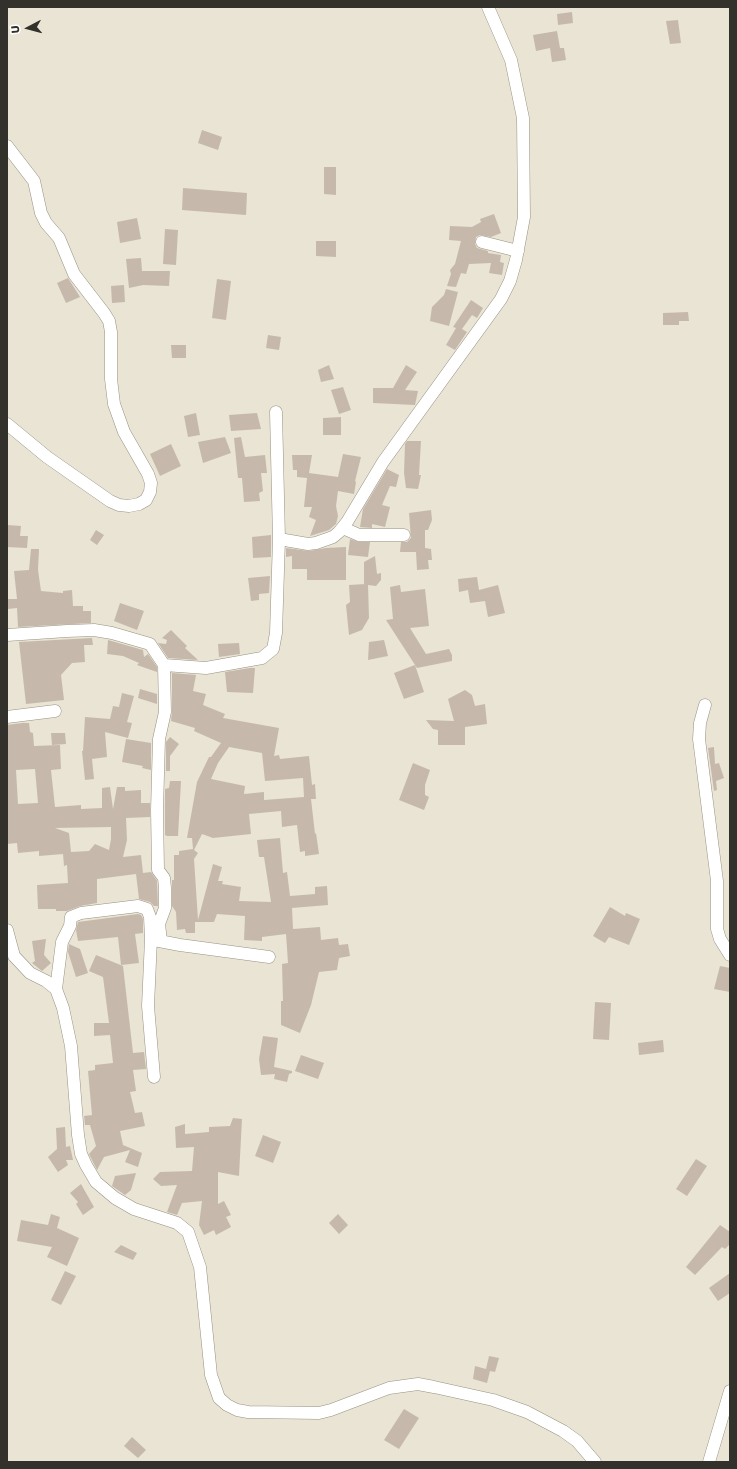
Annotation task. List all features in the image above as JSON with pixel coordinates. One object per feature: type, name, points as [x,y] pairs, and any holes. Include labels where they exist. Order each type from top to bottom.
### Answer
[{"type":"street","points":[[279,539],[308,544],[316,543],[333,538],[342,528],[383,462],[501,299],[510,281],[518,251],[524,218],[523,118],[510,60],[488,7]]},
{"type":"street","points":[[7,146],[31,175],[36,188],[41,213],[46,223],[59,238],[74,274],[104,313],[109,322],[111,332],[111,379],[114,404],[124,432],[148,474],[151,483],[150,492],[146,500],[139,504],[124,506],[110,501],[47,457],[7,424]]},
{"type":"street","points":[[482,242],[518,251]]},
{"type":"street","points":[[164,666],[206,668],[262,658],[273,649],[276,634],[279,539],[276,412]]},
{"type":"street","points":[[342,528],[359,535],[404,535]]},
{"type":"street","points":[[7,635],[94,630],[112,633],[150,644],[164,666],[164,712],[159,739],[157,810],[158,870],[164,878],[166,888],[165,908],[159,924],[156,940],[148,1006],[154,1077]]},
{"type":"street","points":[[705,705],[700,723],[699,738],[717,881],[717,929],[720,939],[730,955]]},
{"type":"street","points":[[7,718],[55,711]]},
{"type":"street","points":[[156,940],[150,912],[142,906],[81,913],[71,917],[70,926],[62,942],[56,989],[71,1046],[81,1154],[96,1182],[115,1198],[134,1209],[177,1223],[188,1232],[200,1267],[210,1375],[219,1398],[227,1405],[237,1410],[248,1412],[319,1413],[331,1410],[389,1388],[418,1384],[493,1400],[527,1412],[563,1431],[577,1441],[595,1462]]},
{"type":"street","points":[[7,930],[14,956],[30,973],[46,981],[56,989]]},
{"type":"street","points":[[156,940],[180,945],[269,957]]},
{"type":"street","points":[[709,1462],[730,1391]]},
{"type":"building","points":[[572,12],[573,23],[558,25],[557,14]]},
{"type":"building","points":[[678,20],[681,43],[670,44],[666,21]]},
{"type":"building","points":[[557,31],[560,48],[564,48],[566,60],[552,62],[550,48],[536,51],[533,35]]},
{"type":"building","points":[[202,130],[222,137],[218,150],[198,143]]},
{"type":"building","points":[[324,167],[336,167],[336,195],[324,194]]},
{"type":"building","points":[[183,188],[247,193],[246,215],[182,210]]},
{"type":"building","points":[[494,214],[501,233],[491,237],[480,235],[476,237],[475,244],[477,248],[488,251],[488,253],[501,255],[500,262],[504,263],[502,275],[489,273],[491,263],[469,264],[466,274],[461,273],[456,287],[447,286],[451,274],[450,270],[455,264],[461,241],[449,240],[450,226],[472,227],[481,222],[480,219]]},
{"type":"building","points":[[137,218],[141,239],[120,243],[117,222]]},
{"type":"building","points":[[165,229],[178,230],[176,265],[163,264]]},
{"type":"building","points":[[316,241],[336,241],[336,257],[316,256]]},
{"type":"building","points":[[141,258],[142,271],[170,271],[169,286],[143,285],[129,288],[126,259]]},
{"type":"building","points":[[68,278],[80,297],[66,303],[57,283]]},
{"type":"building","points":[[217,279],[231,281],[226,320],[212,318]]},
{"type":"building","points":[[124,285],[125,302],[112,303],[111,286]]},
{"type":"building","points":[[446,289],[458,292],[449,326],[430,321],[432,307],[444,295]]},
{"type":"building","points":[[471,300],[483,308],[477,318],[472,315],[462,329],[467,332],[455,350],[446,345],[456,328],[453,327]]},
{"type":"building","points":[[688,312],[689,321],[679,321],[679,325],[663,325],[663,313]]},
{"type":"building","points":[[268,335],[281,337],[279,350],[266,348]]},
{"type":"building","points":[[171,345],[186,345],[186,358],[172,358]]},
{"type":"building","points":[[329,365],[334,379],[321,382],[318,370]]},
{"type":"building","points":[[406,365],[417,372],[405,390],[418,391],[415,405],[373,403],[373,388],[393,388]]},
{"type":"building","points":[[343,387],[351,410],[339,414],[331,390]]},
{"type":"building","points":[[196,413],[200,435],[188,437],[184,416]]},
{"type":"building","points":[[257,413],[261,429],[231,431],[229,415]]},
{"type":"building","points":[[341,417],[341,435],[323,435],[323,418]]},
{"type":"building","points":[[225,437],[231,453],[203,463],[198,442]]},
{"type":"building","points":[[241,437],[245,457],[265,455],[267,473],[261,473],[263,491],[259,493],[260,501],[244,502],[242,478],[238,478],[234,438]]},
{"type":"building","points":[[407,441],[421,441],[419,475],[421,475],[418,489],[406,488],[404,473],[405,444]]},
{"type":"building","points":[[171,444],[181,466],[160,476],[150,454]]},
{"type":"building","points":[[343,454],[361,457],[355,481],[354,494],[338,491],[336,506],[338,516],[336,524],[329,530],[310,536],[316,520],[309,517],[312,507],[304,507],[307,478],[297,477],[297,470],[293,470],[292,455],[312,455],[309,473],[338,477]]},
{"type":"building","points":[[387,469],[399,475],[396,487],[390,486],[382,505],[390,507],[385,527],[372,524],[372,528],[360,527],[363,509]]},
{"type":"building","points":[[431,510],[432,520],[428,530],[425,530],[425,548],[431,549],[432,560],[428,560],[429,569],[417,570],[416,552],[400,552],[401,542],[407,542],[411,538],[409,513]]},
{"type":"building","points":[[7,525],[21,526],[20,536],[28,536],[27,548],[7,547]]},
{"type":"building","points":[[96,530],[104,535],[97,545],[90,540]]},
{"type":"building","points":[[271,535],[271,557],[253,558],[252,537]]},
{"type":"building","points":[[350,539],[359,542],[370,542],[368,557],[348,555]]},
{"type":"building","points":[[346,547],[346,580],[307,580],[307,569],[292,569],[292,556],[286,557],[286,548],[309,551]]},
{"type":"building","points":[[31,549],[39,549],[38,570],[41,591],[63,593],[63,591],[72,590],[73,606],[83,606],[83,611],[91,611],[91,623],[18,627],[17,608],[8,609],[7,599],[17,599],[14,571],[29,570]]},
{"type":"building","points":[[375,556],[377,574],[381,573],[381,580],[376,586],[368,585],[369,618],[362,630],[349,635],[346,605],[350,602],[349,585],[366,584],[364,584],[364,562]]},
{"type":"building","points":[[270,576],[269,593],[259,594],[259,600],[251,601],[248,578]]},
{"type":"building","points":[[477,577],[479,590],[498,585],[505,613],[488,617],[485,601],[470,603],[468,590],[459,592],[458,579]]},
{"type":"building","points":[[400,585],[401,592],[425,589],[429,626],[410,628],[426,654],[449,649],[452,655],[452,661],[417,668],[386,620],[393,619],[390,587]]},
{"type":"building","points":[[120,603],[144,611],[137,630],[114,621]]},
{"type":"building","points":[[171,630],[187,646],[185,648],[198,660],[168,658],[158,643],[166,644],[167,640],[162,638]]},
{"type":"building","points":[[92,638],[93,645],[84,645],[85,662],[72,663],[61,675],[64,700],[26,704],[19,642]]},
{"type":"building","points":[[108,640],[143,650],[144,657],[148,654],[157,667],[157,672],[137,665],[139,663],[123,656],[107,654]]},
{"type":"building","points":[[384,640],[388,656],[368,660],[369,642]]},
{"type":"building","points":[[239,643],[240,654],[219,657],[218,644]]},
{"type":"building","points":[[415,665],[424,692],[404,699],[394,673]]},
{"type":"building","points":[[255,668],[253,693],[227,692],[225,672]]},
{"type":"building","points":[[172,673],[196,675],[193,691],[206,694],[203,705],[225,714],[223,718],[279,728],[274,756],[279,755],[280,759],[309,756],[312,785],[315,784],[316,799],[311,799],[319,854],[305,856],[305,851],[300,852],[297,825],[282,827],[281,811],[249,814],[251,834],[213,838],[202,834],[194,850],[198,853],[194,859],[198,920],[213,864],[222,867],[218,881],[223,881],[222,884],[241,887],[239,901],[271,902],[264,857],[259,857],[257,840],[280,838],[283,873],[287,872],[290,896],[315,894],[315,887],[327,886],[328,905],[292,908],[293,929],[320,927],[321,940],[338,938],[339,945],[348,944],[350,956],[339,958],[337,970],[319,972],[311,1005],[300,1033],[281,1025],[281,1001],[283,1001],[282,964],[288,963],[286,934],[262,937],[262,941],[244,940],[245,916],[217,914],[214,922],[195,922],[195,933],[186,933],[185,929],[177,930],[176,912],[172,906],[174,855],[179,855],[179,851],[193,849],[192,838],[187,838],[197,782],[209,757],[211,757],[221,743],[194,731],[195,728],[171,721]],"holes":[[[229,747],[262,753],[265,781],[303,778],[304,797],[264,800],[264,792],[244,794],[245,786],[211,779],[218,763]]]},
{"type":"building","points":[[140,689],[157,694],[157,704],[138,698]]},
{"type":"building","points":[[465,690],[472,695],[475,706],[485,704],[487,724],[465,727],[465,745],[438,745],[438,730],[433,729],[426,720],[454,721],[448,699]]},
{"type":"building","points":[[122,693],[134,696],[127,722],[132,723],[128,738],[105,732],[107,757],[92,759],[94,779],[85,780],[82,751],[85,717],[110,719],[113,706],[119,707]]},
{"type":"building","points":[[29,723],[30,732],[33,733],[34,746],[60,745],[61,769],[51,770],[55,807],[81,805],[81,809],[102,808],[102,788],[110,787],[113,809],[117,787],[125,787],[125,791],[141,790],[141,803],[150,803],[150,817],[126,818],[127,840],[123,857],[141,855],[143,873],[151,872],[157,881],[158,906],[154,906],[150,902],[139,899],[136,874],[97,879],[97,903],[80,906],[67,911],[56,911],[56,909],[38,909],[37,885],[68,883],[67,865],[64,866],[63,854],[39,856],[39,851],[18,853],[17,843],[7,844],[7,725]],"holes":[[[35,769],[38,803],[18,804],[16,770]],[[111,827],[109,850],[95,844],[89,851],[71,852],[69,833],[55,828]]]},
{"type":"building","points":[[51,733],[65,733],[66,744],[52,745]]},
{"type":"building","points":[[170,737],[179,744],[170,756],[170,771],[166,771],[166,742]]},
{"type":"building","points":[[126,739],[151,743],[151,770],[142,768],[143,766],[122,762]]},
{"type":"building","points":[[714,747],[715,764],[719,763],[724,778],[716,781],[717,790],[714,791],[708,748]]},
{"type":"building","points":[[413,763],[430,770],[425,785],[425,795],[429,797],[424,810],[399,800]]},
{"type":"building","points":[[170,781],[181,781],[178,836],[165,835],[165,789],[169,788]]},
{"type":"building","points":[[610,907],[625,916],[626,913],[640,919],[629,945],[609,937],[605,943],[593,936]]},
{"type":"building","points":[[138,914],[141,915],[143,919],[143,933],[135,934],[139,963],[121,965],[118,937],[78,941],[76,930],[78,922]]},
{"type":"building","points":[[46,939],[44,955],[51,963],[42,971],[32,963],[35,961],[32,941]]},
{"type":"building","points":[[69,944],[80,949],[88,973],[76,977],[68,952]]},
{"type":"building","points":[[96,955],[123,966],[133,1053],[144,1052],[146,1069],[133,1070],[136,1091],[130,1092],[135,1113],[142,1112],[145,1126],[120,1131],[123,1145],[142,1153],[138,1167],[125,1162],[130,1150],[104,1157],[97,1170],[89,1154],[96,1146],[90,1125],[85,1125],[84,1116],[92,1115],[88,1071],[95,1070],[95,1065],[113,1063],[110,1035],[94,1036],[94,1023],[109,1023],[103,977],[89,971]]},
{"type":"building","points":[[720,966],[730,968],[730,992],[714,989]]},
{"type":"building","points":[[595,1002],[611,1003],[609,1040],[593,1039]]},
{"type":"building","points":[[263,1036],[278,1038],[274,1067],[292,1071],[292,1073],[289,1074],[287,1082],[274,1079],[275,1074],[261,1075],[259,1059]]},
{"type":"building","points":[[663,1040],[664,1052],[639,1055],[638,1043]]},
{"type":"building","points":[[301,1055],[324,1063],[318,1079],[295,1071]]},
{"type":"building","points":[[233,1118],[242,1119],[239,1176],[218,1172],[218,1204],[224,1201],[231,1215],[226,1217],[231,1227],[216,1235],[214,1230],[204,1235],[199,1225],[202,1201],[182,1203],[177,1215],[167,1212],[177,1185],[161,1186],[153,1179],[160,1172],[192,1171],[194,1147],[176,1148],[175,1127],[185,1124],[185,1134],[209,1132],[209,1127],[230,1126]]},
{"type":"building","points":[[65,1127],[66,1147],[70,1146],[73,1160],[66,1160],[68,1165],[58,1172],[48,1157],[57,1149],[56,1128]]},
{"type":"building","points":[[263,1135],[281,1142],[273,1163],[255,1156]]},
{"type":"building","points":[[696,1159],[707,1166],[687,1196],[676,1189]]},
{"type":"building","points":[[136,1173],[131,1190],[125,1195],[112,1186],[115,1176]]},
{"type":"building","points":[[81,1184],[94,1207],[83,1215],[76,1204],[78,1202],[70,1193]]},
{"type":"building","points":[[51,1214],[60,1217],[57,1228],[79,1238],[67,1266],[47,1257],[52,1247],[17,1241],[21,1220],[48,1225]]},
{"type":"building","points":[[338,1214],[348,1225],[339,1234],[329,1223]]},
{"type":"building","points":[[720,1225],[730,1232],[730,1244],[725,1249],[722,1247],[695,1275],[686,1267]]},
{"type":"building","points":[[121,1245],[137,1253],[133,1260],[114,1252]]},
{"type":"building","points":[[65,1271],[76,1276],[61,1305],[51,1300]]},
{"type":"building","points":[[730,1273],[730,1293],[718,1301],[709,1288]]},
{"type":"building","points":[[489,1356],[499,1358],[495,1372],[490,1371],[487,1383],[473,1379],[475,1366],[486,1369]]},
{"type":"building","points":[[404,1409],[419,1418],[399,1449],[384,1440]]},
{"type":"building","points":[[132,1437],[146,1450],[138,1458],[124,1446]]}]
